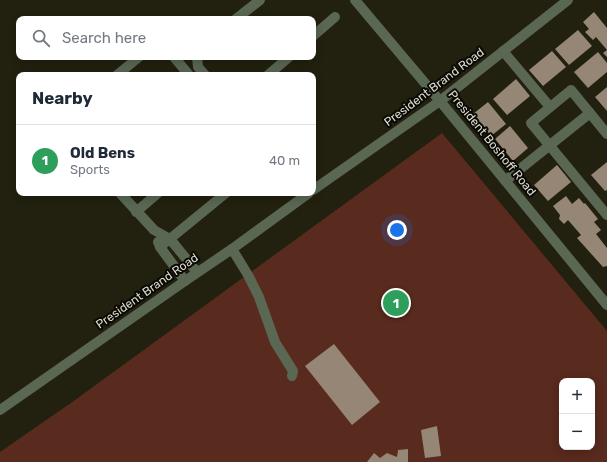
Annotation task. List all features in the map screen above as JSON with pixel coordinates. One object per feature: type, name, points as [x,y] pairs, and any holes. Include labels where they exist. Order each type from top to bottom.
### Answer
[{"type":"street","points":[[240,16],[260,0]]},
{"type":"street","name":"President Boshoff Road","points":[[355,0],[607,305]]},
{"type":"street","name":"President Brand Road","points":[[316,187],[440,101],[568,0]]},
{"type":"street","points":[[316,34],[335,18]]},
{"type":"street","points":[[503,51],[550,107]]},
{"type":"street","points":[[121,72],[135,60]]},
{"type":"street","points":[[176,60],[183,72]]},
{"type":"street","points":[[197,60],[198,67],[202,72]]},
{"type":"street","points":[[272,72],[286,60]]},
{"type":"street","points":[[607,134],[571,90],[531,123],[607,215]]},
{"type":"street","points":[[505,181],[590,113]]},
{"type":"street","points":[[123,196],[154,230],[170,239],[197,272]]},
{"type":"street","points":[[136,212],[155,196]]},
{"type":"street","points":[[160,247],[222,196]]},
{"type":"street","name":"President Brand Road","points":[[0,410],[232,249],[304,196]]},
{"type":"street","points":[[154,230],[160,247],[185,281]]},
{"type":"street","points":[[232,249],[259,297],[275,342],[293,371],[292,376]]},
{"type":"shaded area","points":[[442,133],[607,331],[607,462],[0,462],[0,452],[75,400]]},
{"type":"building","points":[[594,12],[607,28],[607,50],[596,37],[593,40],[585,32],[589,29],[583,22]]},
{"type":"building","points":[[578,30],[592,46],[569,65],[555,49]]},
{"type":"building","points":[[607,50],[607,57],[603,53]]},
{"type":"building","points":[[552,51],[566,67],[543,86],[529,70]]},
{"type":"building","points":[[598,52],[607,63],[607,72],[588,88],[574,72]]},
{"type":"building","points":[[516,79],[530,96],[507,115],[493,99]]},
{"type":"building","points":[[607,87],[607,111],[595,97]]},
{"type":"building","points":[[488,102],[506,124],[491,136],[473,114]]},
{"type":"building","points":[[510,126],[528,148],[513,161],[495,139]]},
{"type":"building","points":[[607,162],[607,190],[605,191],[591,175]]},
{"type":"building","points":[[557,165],[571,182],[548,201],[534,185]]},
{"type":"building","points":[[566,196],[572,204],[579,198],[598,219],[594,222],[601,230],[596,234],[607,248],[607,266],[603,267],[577,238],[581,235],[568,220],[564,224],[559,219],[560,215],[553,206]]},
{"type":"building","points":[[334,344],[380,402],[352,425],[305,366]]},
{"type":"building","points":[[437,426],[441,456],[425,458],[421,430]]},
{"type":"building","points":[[408,449],[408,462],[367,462],[374,453],[380,458],[387,453],[397,457],[398,450]]},
{"type":"place","name":"Old Bens","points":[[396,303]]}]
